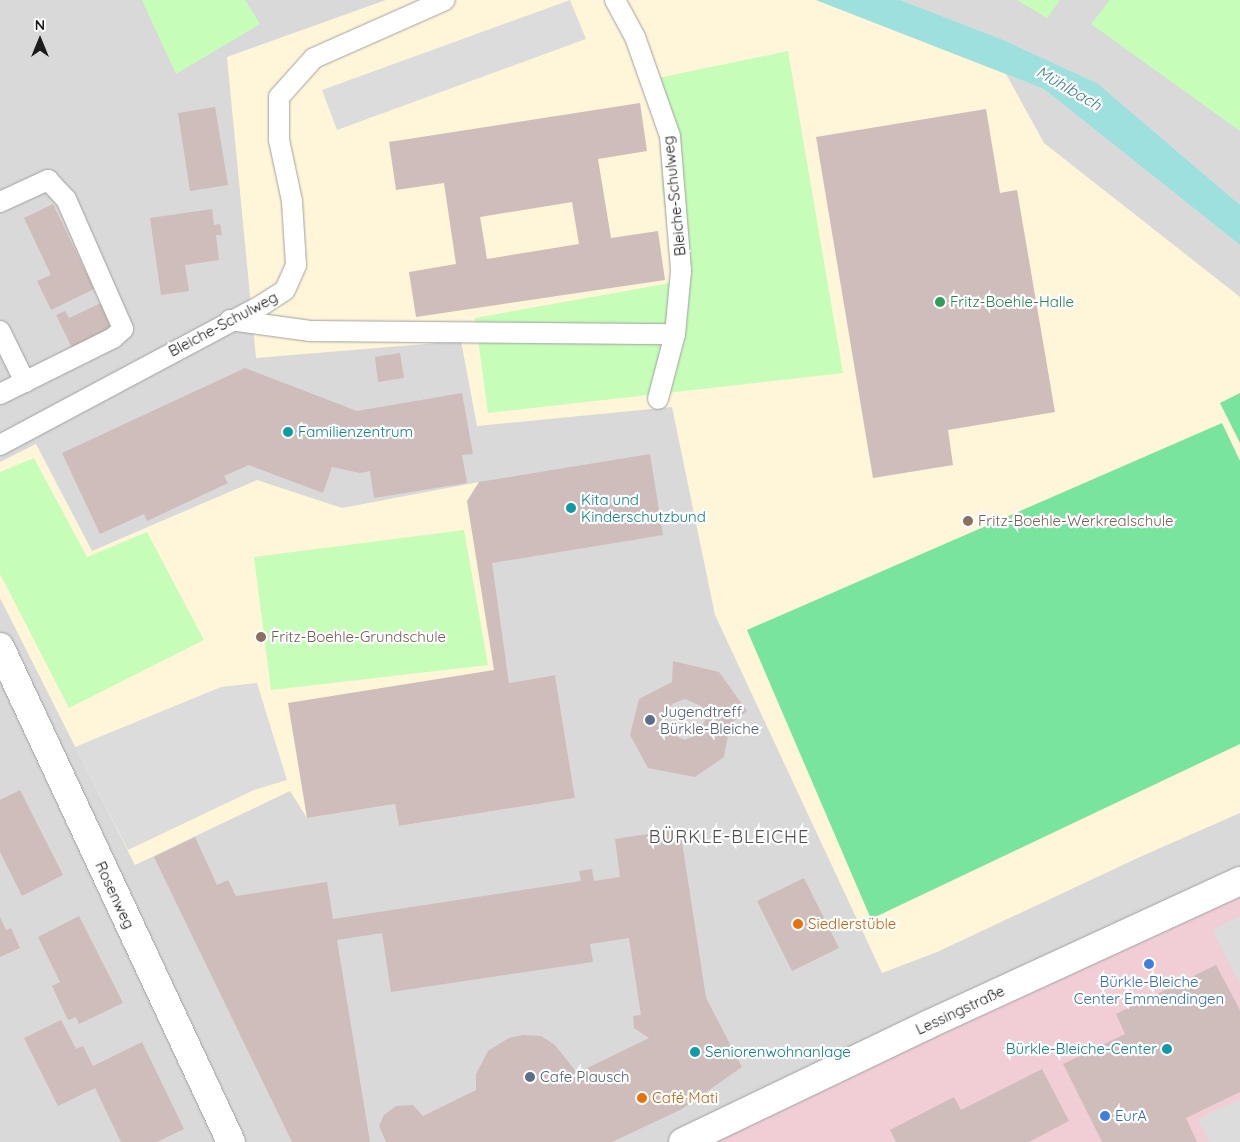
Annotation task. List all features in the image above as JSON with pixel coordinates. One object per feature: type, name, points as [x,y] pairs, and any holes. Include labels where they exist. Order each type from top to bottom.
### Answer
[{"type":"street","name":"Rosenweg","points":[[0,647],[230,1142]]},
{"type":"street","name":"Lessingstraße","points":[[682,1142],[927,1025],[1240,881]]},
{"type":"lane","name":"Bleiche-Schulweg","points":[[0,445],[230,320],[262,305],[286,290],[296,265],[292,201],[279,140],[279,98],[314,58],[445,0]]},
{"type":"lane","name":"Bleiche-Schulweg","points":[[615,0],[635,37],[670,136],[681,271],[676,334],[658,399]]},
{"type":"lane","points":[[0,202],[48,180],[66,199],[123,329],[113,338],[0,394]]},
{"type":"lane","points":[[230,320],[310,331],[676,334]]},
{"type":"lane","points":[[0,331],[25,382]]},
{"type":"shaded area","points":[[0,0],[816,0],[1044,89],[1240,245],[1240,1142],[0,1142]]},
{"type":"shaded area","name":"Fritz-Boehle-Werkrealschule","points":[[386,0],[816,0],[1006,74],[1044,143],[1240,297],[1240,813],[1142,856],[937,952],[882,973],[715,615],[672,407],[477,426],[461,341],[256,358],[227,57]]},
{"type":"shaded area","points":[[570,0],[586,39],[337,130],[322,90]]},
{"type":"shaded area","points":[[900,0],[1240,0],[1240,205],[1097,83],[1001,39]]},
{"type":"shaded area","name":"Fritz-Boehle-Grundschule","points":[[36,444],[92,551],[257,480],[342,508],[479,482],[509,683],[555,675],[575,798],[399,826],[395,804],[307,818],[290,791],[135,865],[0,598],[0,462]]},
{"type":"shaded area","points":[[257,683],[287,780],[254,790],[128,850],[75,747],[221,687]]},
{"type":"shaded area","name":"Bürkle-Bleiche Center Emmendingen","points":[[1240,881],[1240,1142],[683,1142]]},
{"type":"shaded area","points":[[1240,916],[1240,986],[1212,930]]},
{"type":"shaded area","points":[[1240,1099],[1240,1142],[1210,1142],[1198,1119]]},
{"type":"green space","points":[[142,0],[245,0],[260,24],[176,74]]},
{"type":"green space","points":[[1017,0],[1060,0],[1047,18]]},
{"type":"green space","points":[[1110,0],[1240,0],[1240,131],[1091,24]]},
{"type":"green space","points":[[788,51],[843,373],[488,413],[475,318],[676,282],[662,187],[658,78]]},
{"type":"green space","points":[[1240,393],[1240,443],[1220,403]]},
{"type":"green space","points":[[1222,423],[1240,461],[1240,744],[871,919],[747,630]]},
{"type":"green space","points":[[34,458],[87,557],[147,532],[204,640],[69,708],[0,574],[0,472]]},
{"type":"green space","points":[[464,530],[488,665],[271,690],[254,557]]},
{"type":"water","name":"Mühlbach","points":[[816,0],[900,0],[1001,39],[1097,83],[1240,205],[1240,245],[1044,89]]},
{"type":"building","points":[[640,103],[647,151],[598,159],[611,238],[658,231],[665,280],[416,317],[409,272],[456,264],[444,183],[396,190],[389,142]],"holes":[[[572,202],[579,244],[487,259],[480,217]]]},
{"type":"building","points":[[215,107],[228,185],[190,191],[178,113]]},
{"type":"building","name":"Fritz-Boehle-Halle","points":[[986,109],[1000,193],[1017,190],[1055,412],[948,430],[953,465],[873,478],[816,137]]},
{"type":"building","points":[[53,204],[94,289],[51,310],[37,281],[51,275],[24,218]]},
{"type":"building","points":[[212,209],[214,225],[220,224],[222,235],[216,235],[219,260],[185,265],[189,291],[161,295],[150,218]]},
{"type":"building","points":[[101,303],[114,330],[73,350],[56,315],[65,311],[69,318]]},
{"type":"building","points":[[400,353],[404,378],[378,382],[375,357]]},
{"type":"building","name":"Familienzentrum","points":[[245,368],[357,411],[462,393],[473,454],[462,455],[467,483],[374,498],[370,471],[360,473],[332,467],[323,493],[249,465],[224,476],[228,483],[147,521],[144,514],[100,534],[62,453]]},
{"type":"building","name":"Fritz-Boehle-Grundschule","points":[[650,454],[663,535],[492,563],[509,683],[555,675],[575,798],[399,826],[395,804],[307,818],[288,703],[494,670],[467,501],[479,482]]},
{"type":"building","name":"Jugendtreff Bürkle-Bleiche","points":[[673,661],[719,672],[747,711],[730,724],[724,757],[695,777],[648,768],[630,735],[639,699],[672,682]],"holes":[[[685,699],[701,706],[706,718],[699,734],[685,740],[671,734],[665,722],[672,704]]]},
{"type":"building","points":[[20,790],[63,875],[22,896],[0,852],[0,800]]},
{"type":"building","points":[[680,829],[706,998],[742,1067],[682,1109],[612,1142],[386,1142],[379,1126],[384,1115],[396,1106],[413,1105],[423,1116],[476,1090],[476,1074],[488,1051],[509,1038],[523,1035],[541,1036],[555,1045],[577,1073],[649,1038],[634,1028],[633,1016],[641,1015],[629,938],[590,944],[593,962],[391,992],[382,933],[337,940],[370,1142],[292,1142],[154,857],[195,837],[217,885],[228,880],[236,896],[327,882],[333,919],[581,881],[579,871],[592,869],[594,881],[620,877],[615,839]]},
{"type":"building","name":"Siedlerstüble","points":[[804,878],[839,948],[792,971],[757,901]]},
{"type":"building","points":[[79,916],[123,1003],[79,1024],[76,1017],[68,1020],[52,986],[60,982],[38,937]]},
{"type":"building","points":[[0,917],[6,930],[11,928],[20,948],[0,957]]},
{"type":"building","name":"Bürkle-Bleiche-Center","points":[[1216,965],[1240,1010],[1240,1092],[1186,1118],[1197,1142],[1102,1142],[1063,1064],[1125,1034],[1116,1014]]},
{"type":"building","points":[[61,1020],[76,1049],[83,1046],[93,1066],[142,1042],[184,1129],[157,1142],[121,1142],[95,1088],[58,1106],[24,1038]]},
{"type":"building","points":[[1042,1069],[1069,1121],[1029,1142],[896,1142],[890,1130],[954,1097],[961,1110]]},
{"type":"place","name":"Fritz-Boehle-Halle","points":[[940,302]]},
{"type":"place","name":"Familienzentrum","points":[[288,432]]},
{"type":"place","name":"Kita und Kinderschutzbund","points":[[571,508]]},
{"type":"place","name":"Fritz-Boehle-Werkrealschule","points":[[968,521]]},
{"type":"place","name":"Fritz-Boehle-Grundschule","points":[[261,637]]},
{"type":"place","name":"Jugendtreff Bürkle-Bleiche","points":[[650,720]]},
{"type":"place","name":"Siedlerstüble","points":[[798,924]]},
{"type":"place","name":"Bürkle-Bleiche Center Emmendingen","points":[[1149,964]]},
{"type":"place","name":"Bürkle-Bleiche-Center","points":[[1167,1049]]},
{"type":"place","name":"Seniorenwohnanlage","points":[[695,1052]]},
{"type":"place","name":"Cafe Plausch","points":[[530,1077]]},
{"type":"place","name":"Café Mati","points":[[642,1098]]},
{"type":"place","name":"EurA","points":[[1105,1116]]},
{"type":"district","name":"BÜRKLE-BLEICHE","points":[[729,837]]}]
